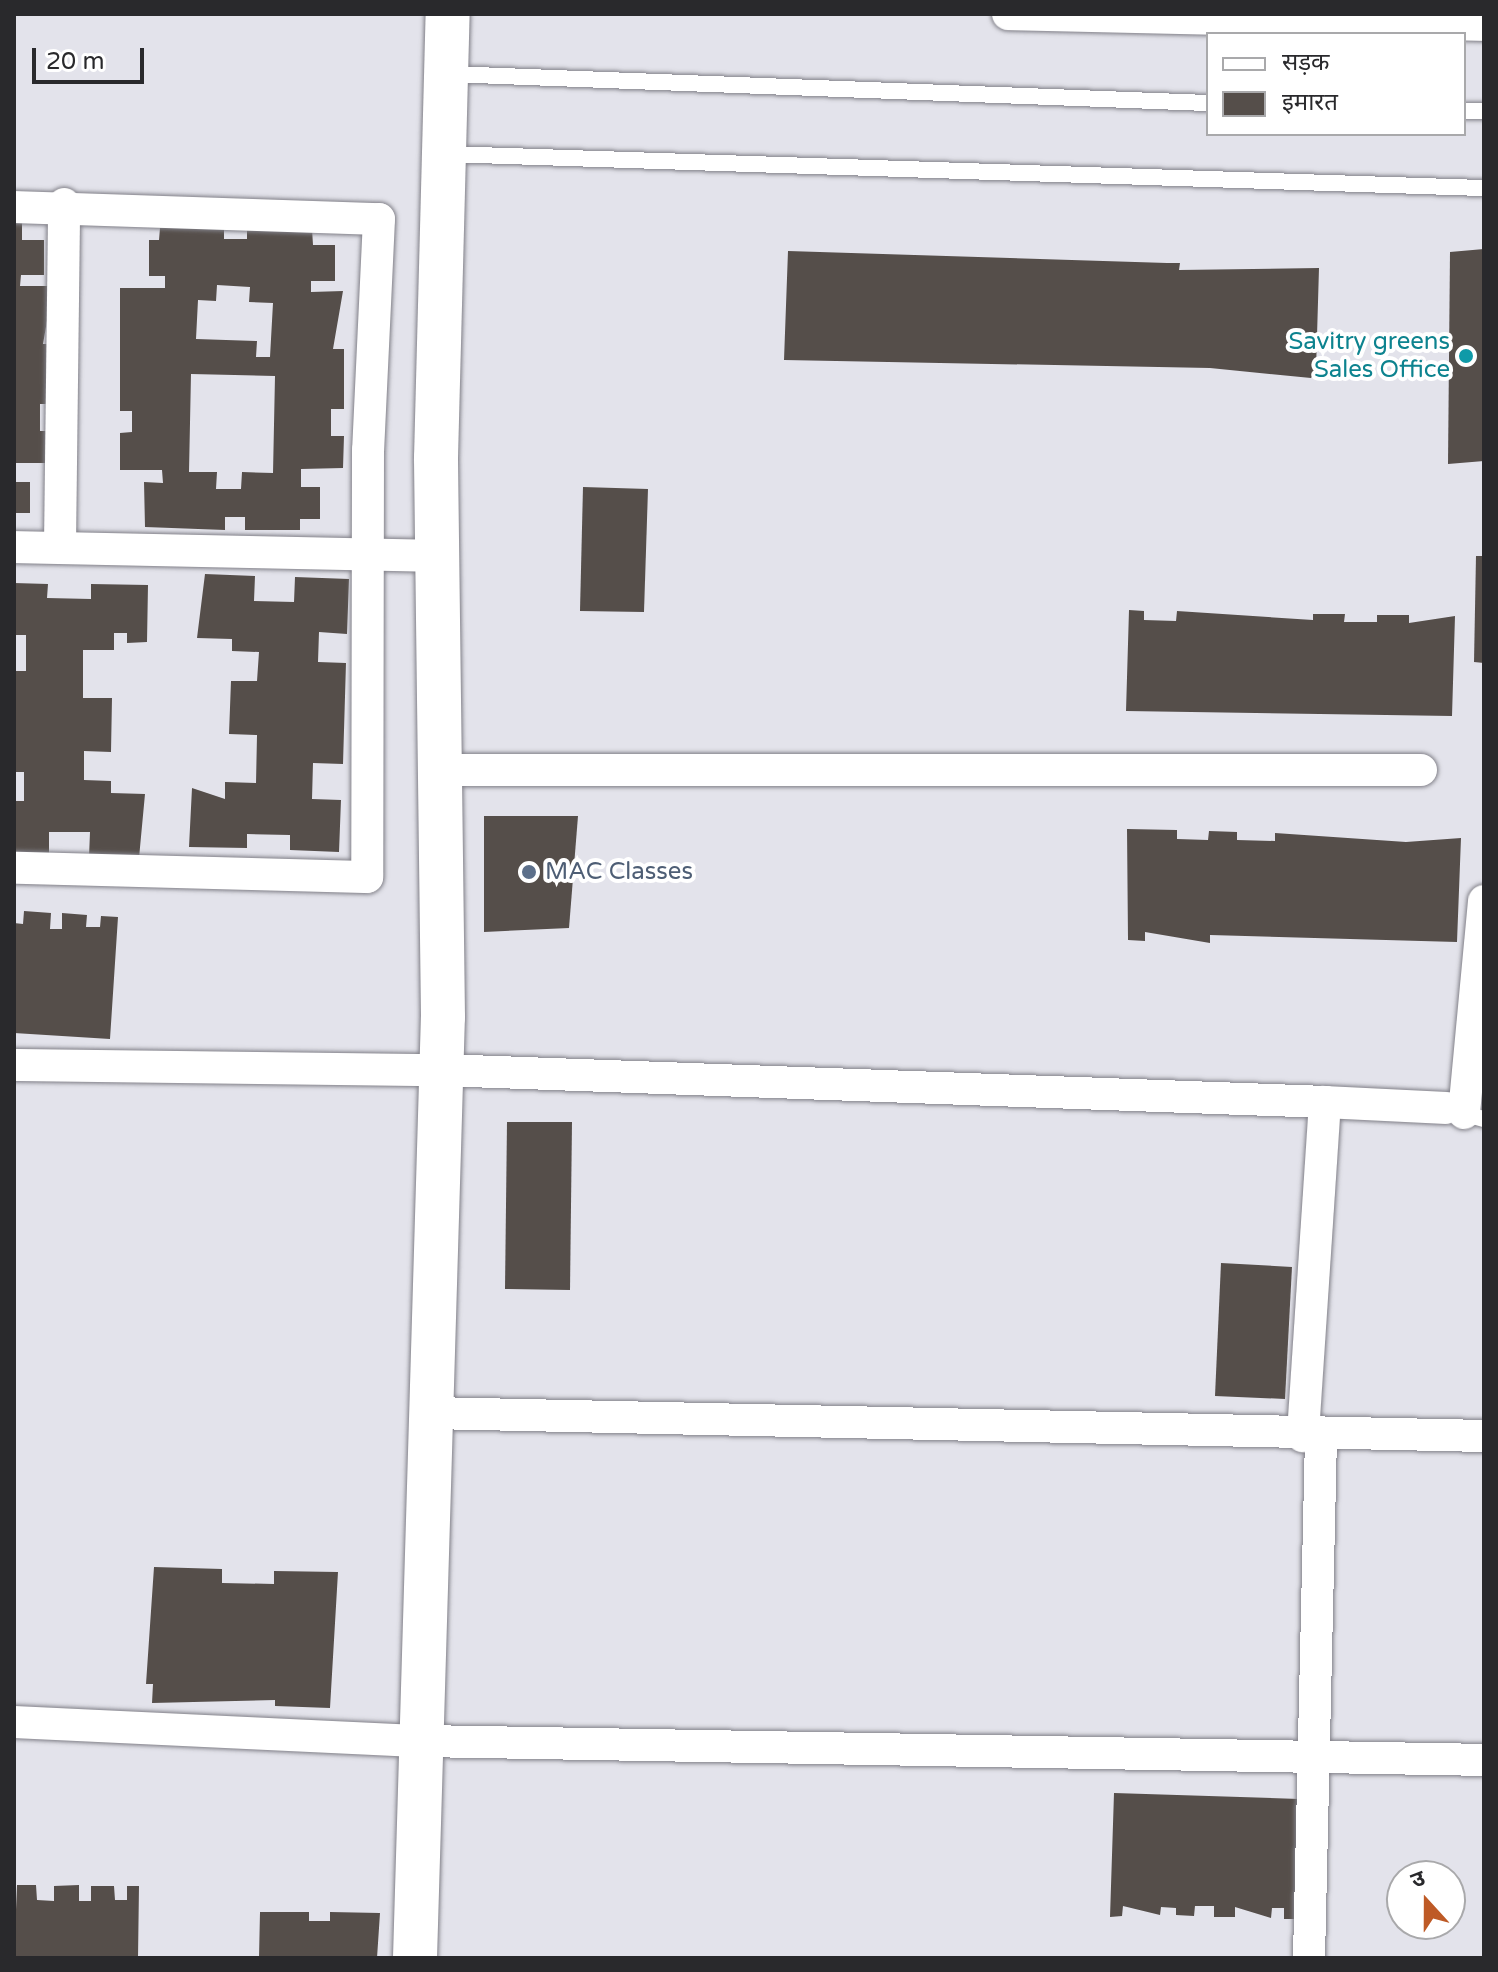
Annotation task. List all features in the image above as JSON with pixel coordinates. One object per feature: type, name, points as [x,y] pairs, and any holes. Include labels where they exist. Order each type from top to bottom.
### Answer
[{"type":"street","points":[[415,1958],[441,1070],[437,556],[441,154],[448,14]]},
{"type":"street","points":[[1008,14],[1484,25]]},
{"type":"street","points":[[14,207],[64,204],[379,219],[368,555],[367,877],[14,868]]},
{"type":"street","points":[[60,545],[64,204]]},
{"type":"street","points":[[14,547],[60,545],[437,556]]},
{"type":"street","points":[[440,770],[1421,770]]},
{"type":"street","points":[[14,1065],[441,1070],[1325,1102],[1465,1113],[1484,901]]},
{"type":"street","points":[[1309,1958],[1312,1436],[1325,1102]]},
{"type":"street","points":[[431,1413],[1312,1436],[1484,1436]]},
{"type":"street","points":[[14,1722],[422,1741],[1484,1760]]},
{"type":"lane","points":[[444,74],[1206,103]]},
{"type":"lane","points":[[441,154],[1484,188]]},
{"type":"building","points":[[14,223],[22,223],[22,240],[44,240],[44,275],[21,275],[20,286],[53,286],[43,344],[53,344],[53,404],[40,404],[40,431],[53,431],[53,463],[14,463]]},
{"type":"building","points":[[160,228],[224,228],[224,239],[247,239],[247,229],[312,229],[313,245],[335,245],[335,281],[311,281],[311,292],[343,291],[333,349],[344,349],[344,409],[331,409],[331,436],[344,436],[343,468],[301,469],[301,487],[320,487],[320,519],[300,519],[300,530],[245,530],[245,517],[225,517],[225,530],[145,527],[144,482],[163,483],[162,470],[120,470],[120,433],[132,432],[132,411],[120,411],[120,288],[165,288],[165,276],[149,276],[149,240],[159,240]],"holes":[[[217,285],[250,287],[249,302],[273,303],[270,357],[256,357],[257,341],[196,339],[198,300],[216,301]],[[191,374],[275,376],[273,473],[242,472],[241,489],[216,489],[217,472],[189,472]]]},
{"type":"building","name":"Savitry greens Sales Office","points":[[1484,249],[1484,461],[1448,464],[1450,252]]},
{"type":"building","points":[[788,251],[1180,263],[1179,270],[1319,268],[1316,370],[1311,378],[1210,368],[784,360]]},
{"type":"building","points":[[14,482],[30,482],[30,513],[14,513]]},
{"type":"building","points":[[583,487],[648,489],[644,612],[580,611]]},
{"type":"building","points":[[1476,556],[1484,556],[1484,663],[1474,662]]},
{"type":"building","points":[[205,574],[255,576],[254,601],[294,602],[295,577],[349,579],[347,634],[319,632],[318,662],[346,663],[343,764],[313,763],[312,799],[341,800],[339,852],[290,850],[290,835],[247,834],[247,848],[189,847],[192,788],[225,799],[225,782],[256,783],[257,735],[229,734],[231,681],[257,681],[259,652],[232,651],[232,639],[197,638]]},
{"type":"building","points":[[14,583],[48,584],[47,598],[91,599],[91,584],[148,585],[147,642],[127,643],[127,633],[114,633],[114,650],[83,650],[83,698],[112,698],[111,752],[84,751],[84,780],[111,781],[111,793],[145,794],[139,858],[89,857],[90,832],[49,832],[49,857],[14,857],[14,801],[24,801],[24,772],[14,772],[14,671],[26,671],[26,635],[14,635]]},
{"type":"building","points":[[1129,610],[1144,611],[1144,620],[1176,621],[1177,611],[1313,620],[1313,614],[1345,614],[1344,622],[1377,622],[1377,615],[1409,615],[1409,623],[1455,616],[1452,716],[1126,711]]},
{"type":"building","name":"MAC Classes","points":[[484,816],[578,816],[569,928],[484,932]]},
{"type":"building","points":[[1127,829],[1177,830],[1177,839],[1208,840],[1209,831],[1237,832],[1237,840],[1275,841],[1275,833],[1406,842],[1461,838],[1457,942],[1210,935],[1210,943],[1145,932],[1145,941],[1128,940]]},
{"type":"building","points":[[24,911],[51,913],[50,929],[62,929],[62,913],[87,915],[86,927],[100,927],[101,916],[118,917],[110,1039],[14,1033],[14,923],[23,924]]},
{"type":"building","points":[[507,1122],[572,1122],[570,1290],[505,1289]]},
{"type":"building","points":[[1221,1263],[1292,1267],[1285,1399],[1215,1396]]},
{"type":"building","points":[[154,1567],[222,1569],[222,1583],[274,1584],[274,1571],[338,1572],[330,1708],[275,1706],[275,1700],[152,1703],[153,1684],[146,1684]]},
{"type":"building","points":[[1114,1793],[1299,1799],[1294,1919],[1284,1919],[1284,1908],[1272,1908],[1271,1918],[1235,1907],[1235,1917],[1214,1917],[1214,1906],[1195,1906],[1194,1916],[1176,1915],[1176,1908],[1161,1907],[1160,1915],[1123,1906],[1122,1916],[1110,1917]]},
{"type":"building","points":[[17,1885],[36,1885],[37,1900],[54,1901],[54,1886],[79,1885],[79,1901],[91,1901],[91,1886],[114,1886],[115,1900],[127,1900],[127,1886],[139,1886],[138,1958],[14,1958]]},
{"type":"building","points":[[260,1912],[309,1912],[309,1921],[330,1921],[330,1912],[380,1913],[377,1958],[259,1958]]},
{"type":"place","name":"Savitry greens Sales Office","points":[[1466,356]]},
{"type":"place","name":"MAC Classes","points":[[529,872]]}]
